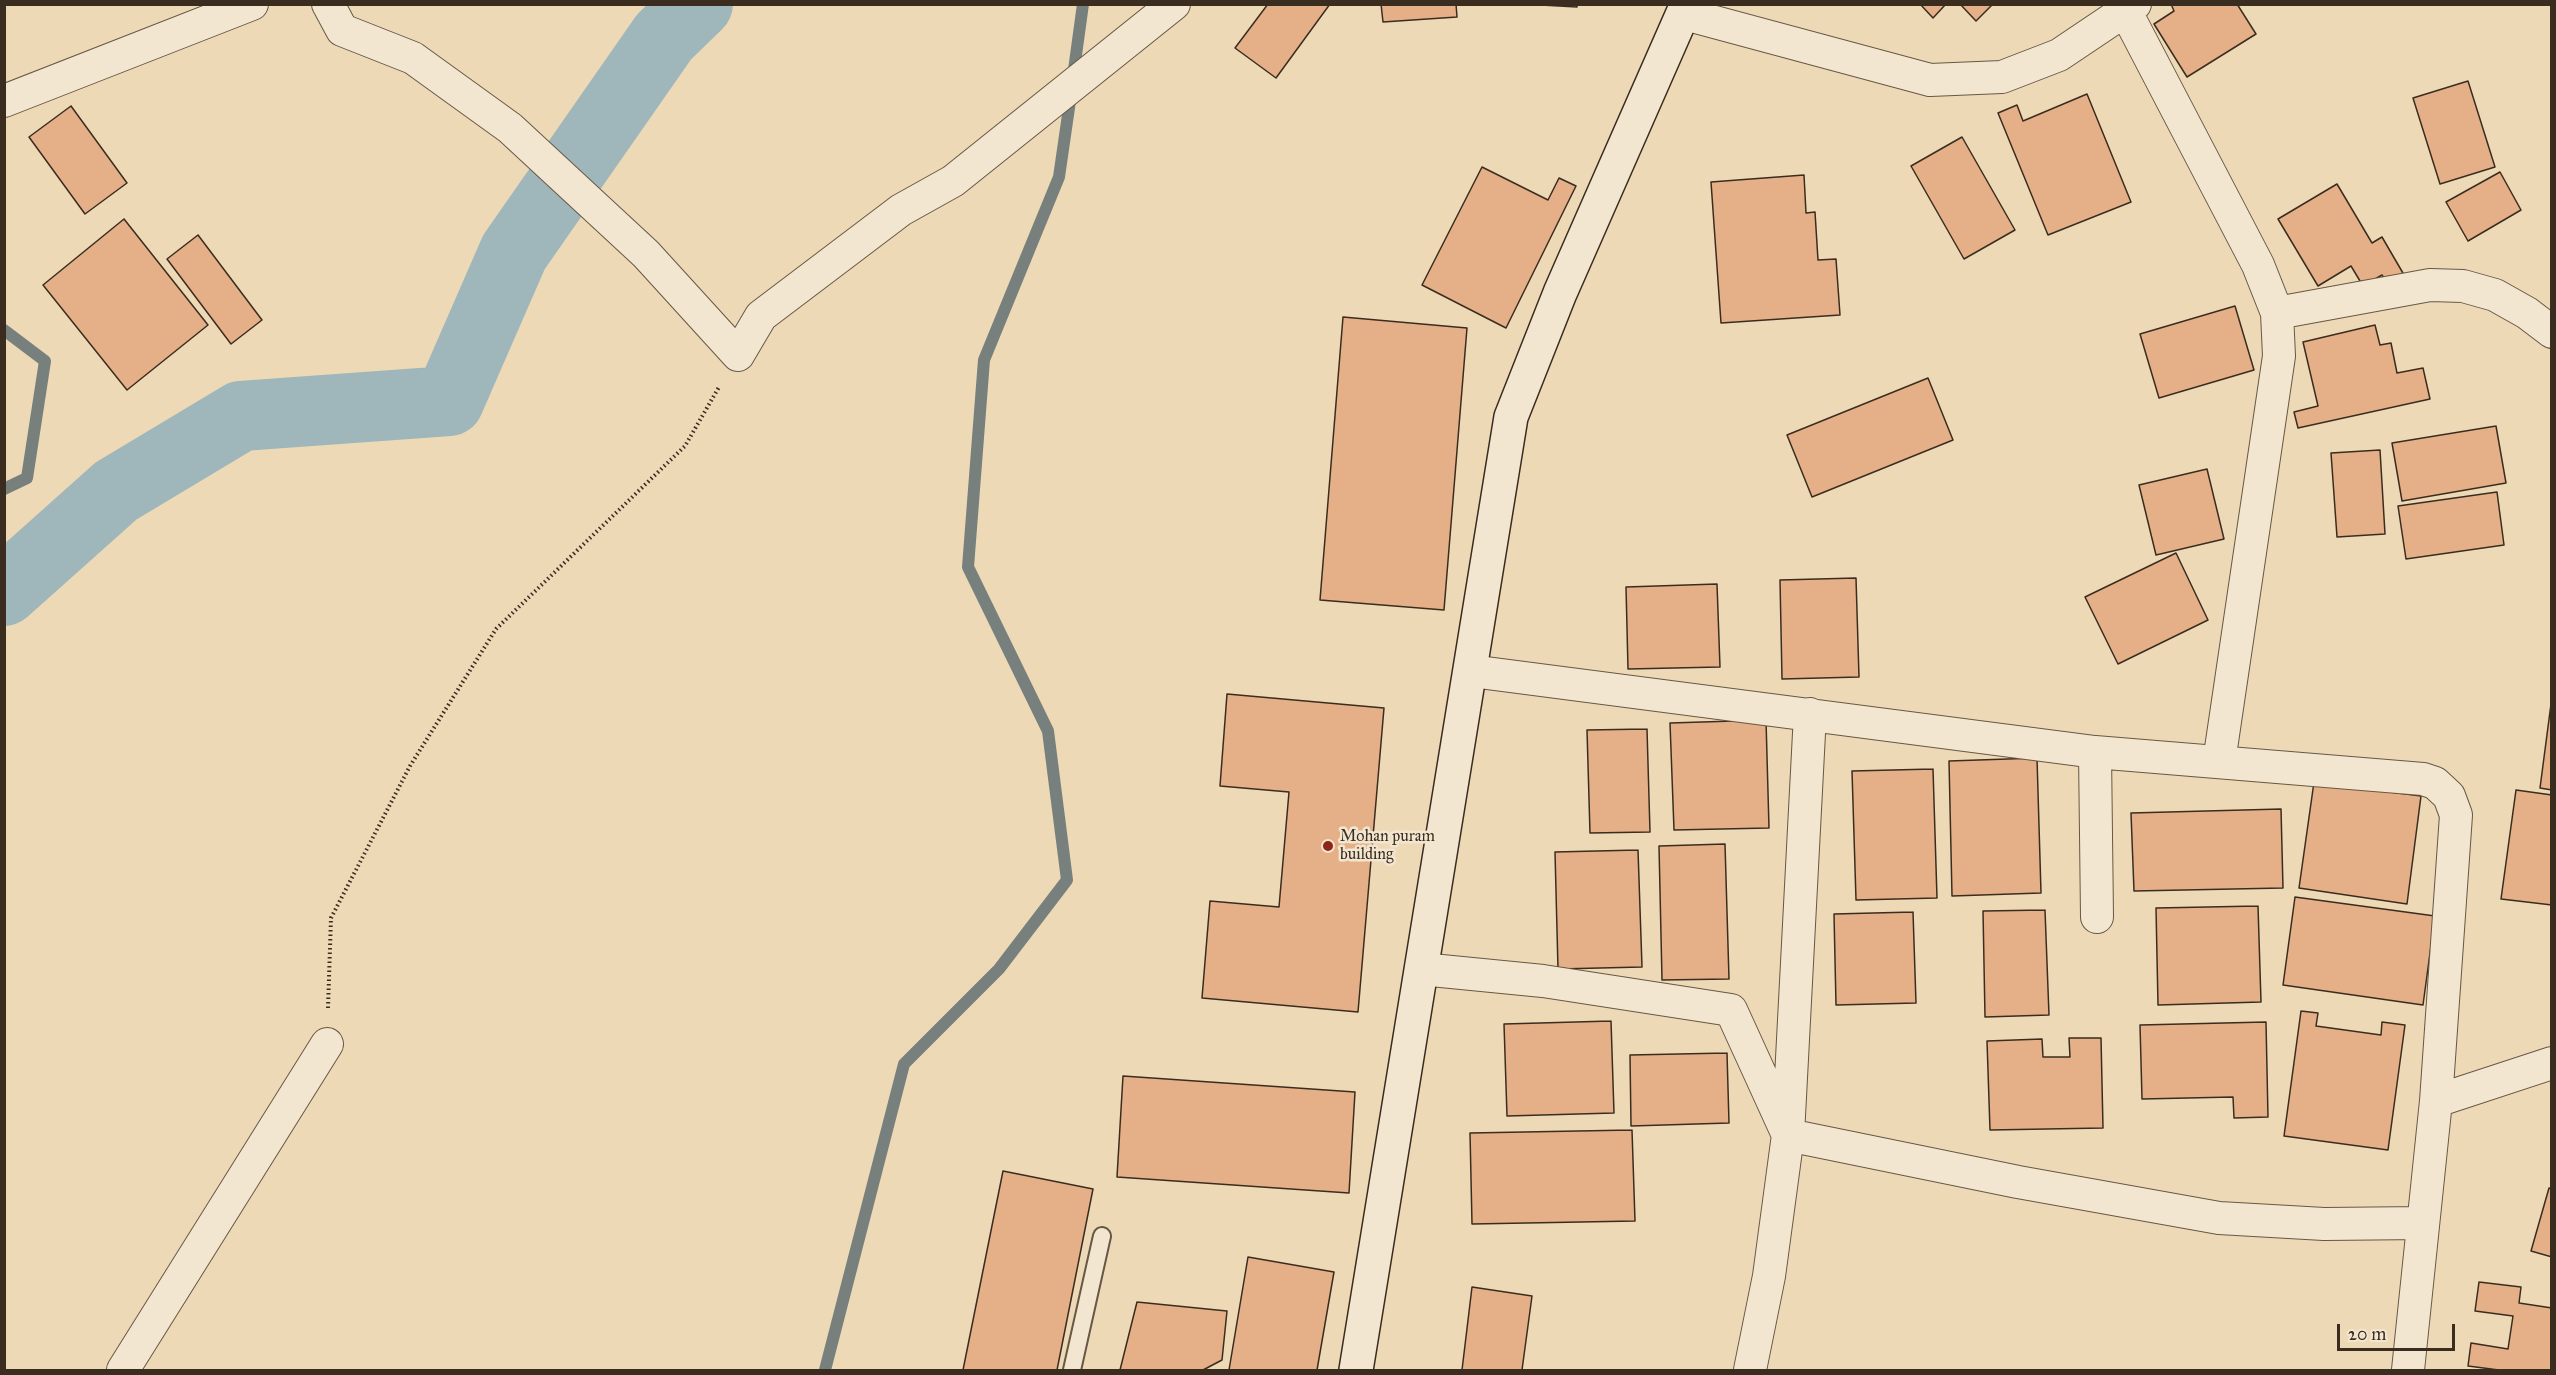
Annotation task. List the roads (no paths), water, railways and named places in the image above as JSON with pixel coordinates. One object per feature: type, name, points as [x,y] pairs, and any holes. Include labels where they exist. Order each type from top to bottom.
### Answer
[{"type":"street","points":[[4,101],[252,4]]},
{"type":"street","points":[[328,4],[342,30],[413,58],[510,128],[646,254],[738,355],[761,316],[901,210],[953,181],[1174,4]]},
{"type":"street","points":[[1356,1371],[1511,417],[1560,293],[1686,9],[1930,80],[2002,77],[2059,55],[2130,8],[2258,266],[2277,314],[2279,356],[2219,762]]},
{"type":"street","points":[[2277,314],[2430,285],[2463,286],[2495,295],[2527,313],[2552,332]]},
{"type":"street","points":[[1471,671],[2095,752],[2423,779],[2435,783],[2449,796],[2456,815],[2436,1101],[2408,1371]]},
{"type":"street","points":[[1750,1371],[1768,1276],[1788,1135],[1810,714]]},
{"type":"street","points":[[2095,752],[2097,917]]},
{"type":"street","points":[[1421,969],[1543,981],[1731,1010],[1788,1135]]},
{"type":"street","points":[[123,1371],[327,1044]]},
{"type":"street","points":[[2436,1101],[2552,1062]]},
{"type":"street","points":[[1788,1135],[2018,1182],[2219,1218],[2324,1224],[2422,1223]]},
{"type":"lane","points":[[1072,1371],[1102,1236]]},
{"type":"waterway","points":[[4,591],[116,491],[241,416],[449,401],[514,252],[664,37],[698,4]]},
{"type":"waterway","points":[[1073,77],[1083,4]]},
{"type":"waterway","points":[[825,1370],[904,1064],[999,969],[1067,880],[1048,731],[968,567],[984,360],[1059,177],[1071,94]]},
{"type":"waterway","points":[[4,330],[45,361],[27,478],[4,489]]},
{"type":"place","name":"Mohan puram building","points":[[1328,846]]}]
